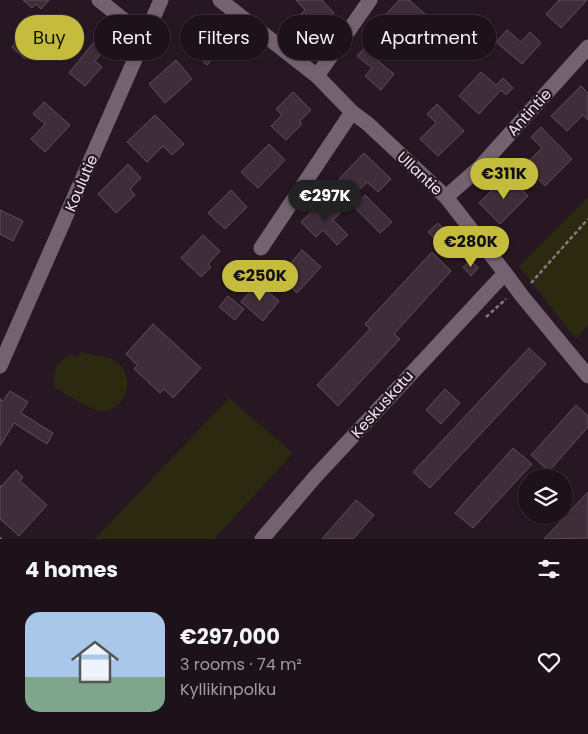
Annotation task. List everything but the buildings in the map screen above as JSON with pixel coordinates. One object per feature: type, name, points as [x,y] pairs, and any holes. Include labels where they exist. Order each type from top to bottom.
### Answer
[{"type":"street","points":[[99,0],[118,15]]},
{"type":"street","name":"Koulutie","points":[[155,15],[161,0]]},
{"type":"street","name":"Ullantie","points":[[220,0],[317,76],[352,112],[368,124],[446,197],[522,296],[588,376]]},
{"type":"street","points":[[317,76],[370,0]]},
{"type":"street","name":"Antintie","points":[[446,197],[478,168],[588,47]]},
{"type":"street","name":"Koulutie","points":[[0,366],[135,60]]},
{"type":"street","points":[[261,248],[352,112]]},
{"type":"street","name":"Keskuskatu","points":[[262,539],[315,477],[505,273]]},
{"type":"path","points":[[522,296],[588,219]]},
{"type":"shaded area","points":[[588,197],[588,325],[576,339],[519,266]]},
{"type":"shaded area","points":[[81,352],[112,359],[122,367],[126,375],[126,392],[117,406],[110,410],[96,410],[55,388],[54,377],[58,364],[70,354],[77,358]]},
{"type":"shaded area","points":[[229,398],[293,453],[214,539],[95,539]]}]
